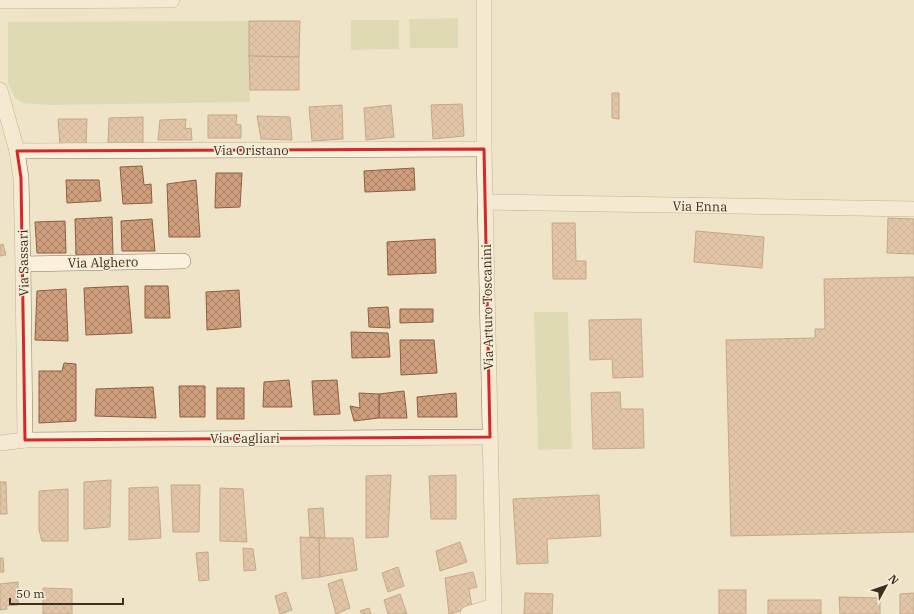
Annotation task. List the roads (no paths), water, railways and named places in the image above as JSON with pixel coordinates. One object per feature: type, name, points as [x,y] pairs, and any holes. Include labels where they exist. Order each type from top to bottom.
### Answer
[{"type":"street","points":[[0,1],[172,0]]},
{"type":"street","name":"Via Arturo Toscanini","points":[[484,0],[484,149],[494,610]]},
{"type":"street","name":"Via Sassari","points":[[0,90],[17,151],[21,178],[25,440]]},
{"type":"street","name":"Via Oristano","points":[[17,151],[484,149]]},
{"type":"street","name":"Via Enna","points":[[485,202],[914,209]]},
{"type":"street","name":"Via Alghero","points":[[23,264],[183,261]]},
{"type":"street","name":"Via Cagliari","points":[[0,443],[25,440],[490,437]]},
{"type":"street","points":[[468,614],[494,610]]}]
